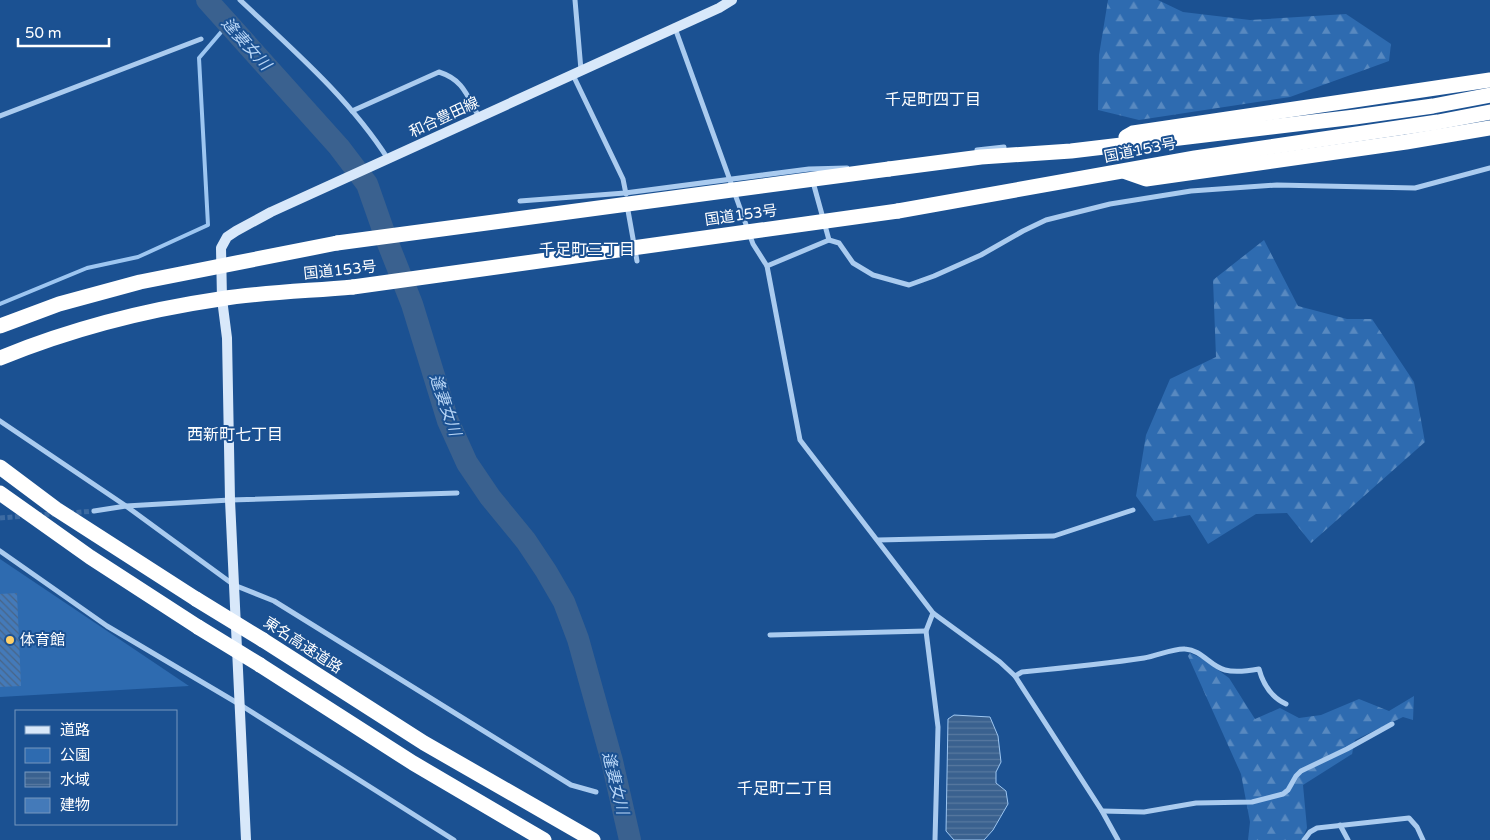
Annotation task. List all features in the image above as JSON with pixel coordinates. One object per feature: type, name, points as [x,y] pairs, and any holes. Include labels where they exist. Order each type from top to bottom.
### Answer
[{"type":"highway","points":[[1107,146],[1134,133],[1490,80]]},
{"type":"highway","name":"国道153号","points":[[0,326],[59,304],[140,282],[337,242],[980,157],[1071,151],[1355,116],[1433,106],[1490,95]]},
{"type":"highway","name":"国道153号","points":[[0,358],[82,328],[146,312],[222,299],[353,287],[898,211],[1195,158],[1438,122],[1490,112]]},
{"type":"highway","points":[[1125,171],[1146,179],[1490,128]]},
{"type":"highway","name":"東名高速道路","points":[[0,467],[56,508],[424,744],[594,840]]},
{"type":"highway","points":[[0,493],[90,558],[198,627],[413,762],[544,840]]},
{"type":"main road","name":"和合豊田線","points":[[246,840],[230,500],[227,338],[222,299],[221,248],[227,238],[236,231],[271,212],[719,8],[732,0]]},
{"type":"street","points":[[240,0],[292,48],[373,134],[386,160]]},
{"type":"street","points":[[575,0],[577,73],[623,178],[637,261]]},
{"type":"street","points":[[675,28],[753,244],[766,266],[800,440],[933,613],[1000,662],[1015,676],[1102,811],[1118,840]]},
{"type":"street","points":[[0,116],[201,39]]},
{"type":"street","points":[[352,111],[439,72],[450,76],[460,83],[479,117]]},
{"type":"street","points":[[974,150],[1004,147]]},
{"type":"street","points":[[520,201],[625,193],[729,178],[857,166]]},
{"type":"street","points":[[766,266],[829,240],[839,243],[853,263],[872,275],[909,285],[981,255],[1046,220],[1110,204],[1191,191],[1268,186],[1415,188],[1490,168]]},
{"type":"street","points":[[809,169],[829,240]]},
{"type":"street","points":[[0,421],[126,506],[234,585],[274,601],[570,785],[596,792]]},
{"type":"street","points":[[94,511],[126,506],[230,500],[457,493]]},
{"type":"street","points":[[878,540],[1054,536],[1133,510]]},
{"type":"street","points":[[0,551],[107,626],[239,704],[454,840]]},
{"type":"street","points":[[933,613],[926,631],[938,727],[934,840]]},
{"type":"street","points":[[770,635],[926,631]]},
{"type":"street","points":[[1015,676],[1022,672],[1156,656],[1182,649],[1192,650],[1225,670],[1240,672],[1259,669],[1269,691],[1278,700],[1286,704]]},
{"type":"street","points":[[1102,811],[1144,812],[1196,803],[1252,802],[1283,794],[1301,771],[1347,749],[1392,724]]},
{"type":"street","points":[[1304,840],[1310,832],[1317,828],[1409,818],[1423,840]]},
{"type":"street","points":[[1340,825],[1348,840]]},
{"type":"green space","points":[[1108,0],[1158,0],[1183,12],[1250,20],[1346,14],[1391,44],[1389,61],[1290,97],[1139,120],[1098,110],[1099,55]]},
{"type":"green space","points":[[1264,240],[1298,306],[1347,319],[1372,319],[1414,382],[1425,442],[1311,543],[1287,513],[1256,514],[1208,544],[1190,515],[1154,521],[1136,496],[1146,435],[1170,379],[1216,357],[1213,280]]},
{"type":"green space","points":[[0,559],[189,686],[0,697]]},
{"type":"green space","points":[[1190,653],[1203,659],[1229,678],[1255,719],[1280,708],[1299,718],[1321,715],[1359,699],[1389,711],[1414,696],[1413,720],[1403,717],[1355,740],[1352,754],[1303,785],[1307,828],[1302,840],[1248,840],[1250,822],[1241,774],[1188,656]]},
{"type":"water","points":[[954,715],[990,717],[998,736],[1001,762],[996,772],[996,783],[1006,791],[1008,804],[993,830],[984,840],[954,840],[946,831],[948,719]]},
{"type":"building","name":"体育館","points":[[17,593],[21,686],[0,687],[0,594]]},
{"type":"waterway","name":"逢妻女川","points":[[207,0],[339,147],[367,184],[412,304],[448,421],[467,463],[490,497],[526,541],[564,602],[578,639],[612,761],[630,840]]},
{"type":"waterway","points":[[0,304],[87,268],[138,257],[208,225],[199,58],[228,24]]},
{"type":"tunnel","points":[[69,513],[94,511]]},
{"type":"tunnel","points":[[37,515],[56,514]]},
{"type":"tunnel","points":[[0,518],[26,516]]},
{"type":"place","name":"体育館","points":[[10,640]]},
{"type":"district","name":"千足町四丁目","points":[[933,100]]},
{"type":"district","name":"千足町三丁目","points":[[587,250]]},
{"type":"district","name":"西新町七丁目","points":[[235,435]]},
{"type":"district","name":"千足町二丁目","points":[[785,789]]}]
